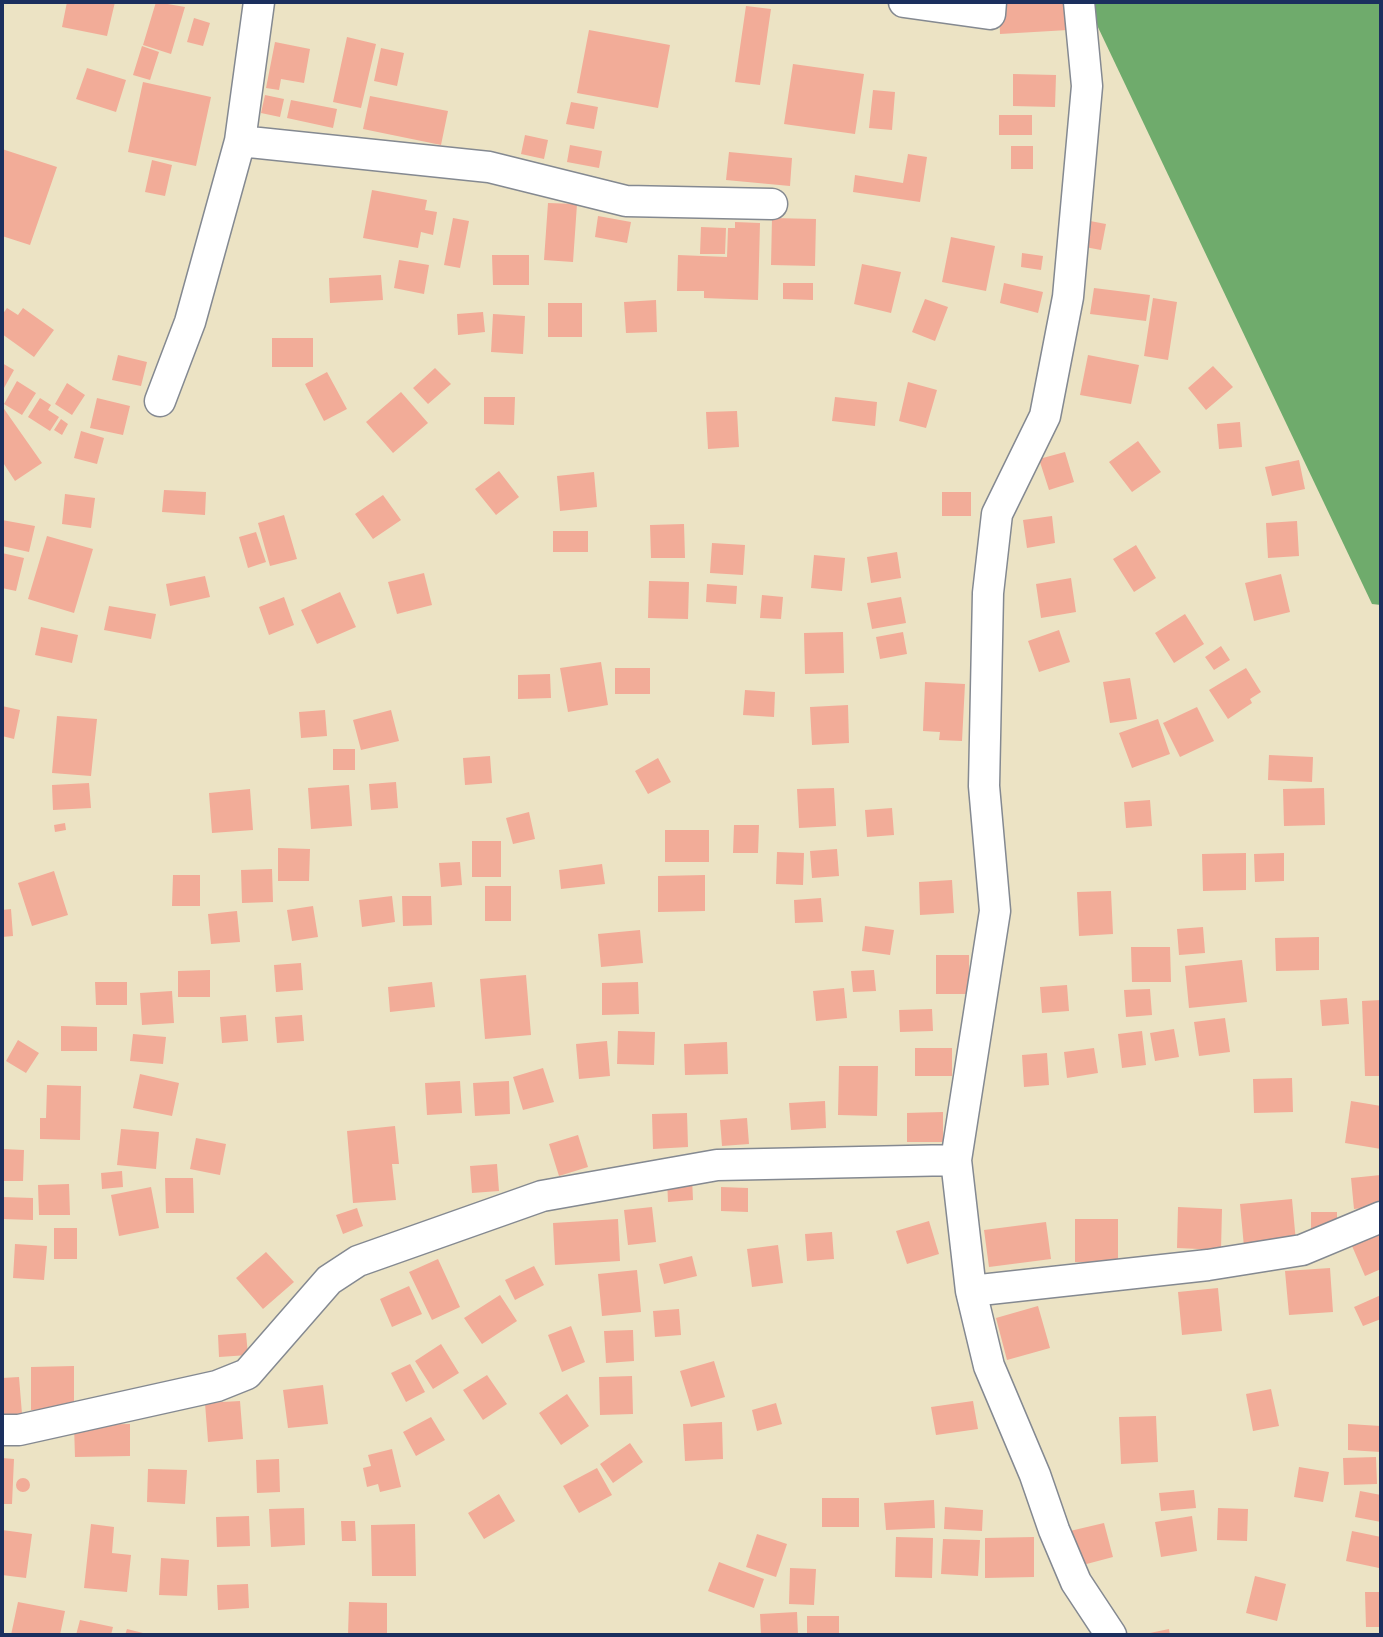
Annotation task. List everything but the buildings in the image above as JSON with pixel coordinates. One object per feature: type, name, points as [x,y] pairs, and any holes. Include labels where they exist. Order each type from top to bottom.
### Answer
[{"type":"street","points":[[160,401],[190,322],[240,141],[259,2]]},
{"type":"street","points":[[904,2],[990,14],[991,2]]},
{"type":"street","points":[[1079,2],[1087,86],[1068,297],[1045,416],[997,514],[988,593],[984,786],[995,911],[956,1160],[971,1291],[989,1366],[1076,1582],[1111,1635]]},
{"type":"street","points":[[240,141],[489,167],[626,201],[772,204]]},
{"type":"street","points":[[2,1430],[19,1430],[217,1386],[247,1374],[329,1280],[358,1261],[542,1196],[717,1165],[956,1160]]},
{"type":"street","points":[[971,1291],[1208,1265],[1303,1250],[1381,1217]]},
{"type":"green space","points":[[1086,2],[1381,2],[1381,605],[1372,604]]}]
